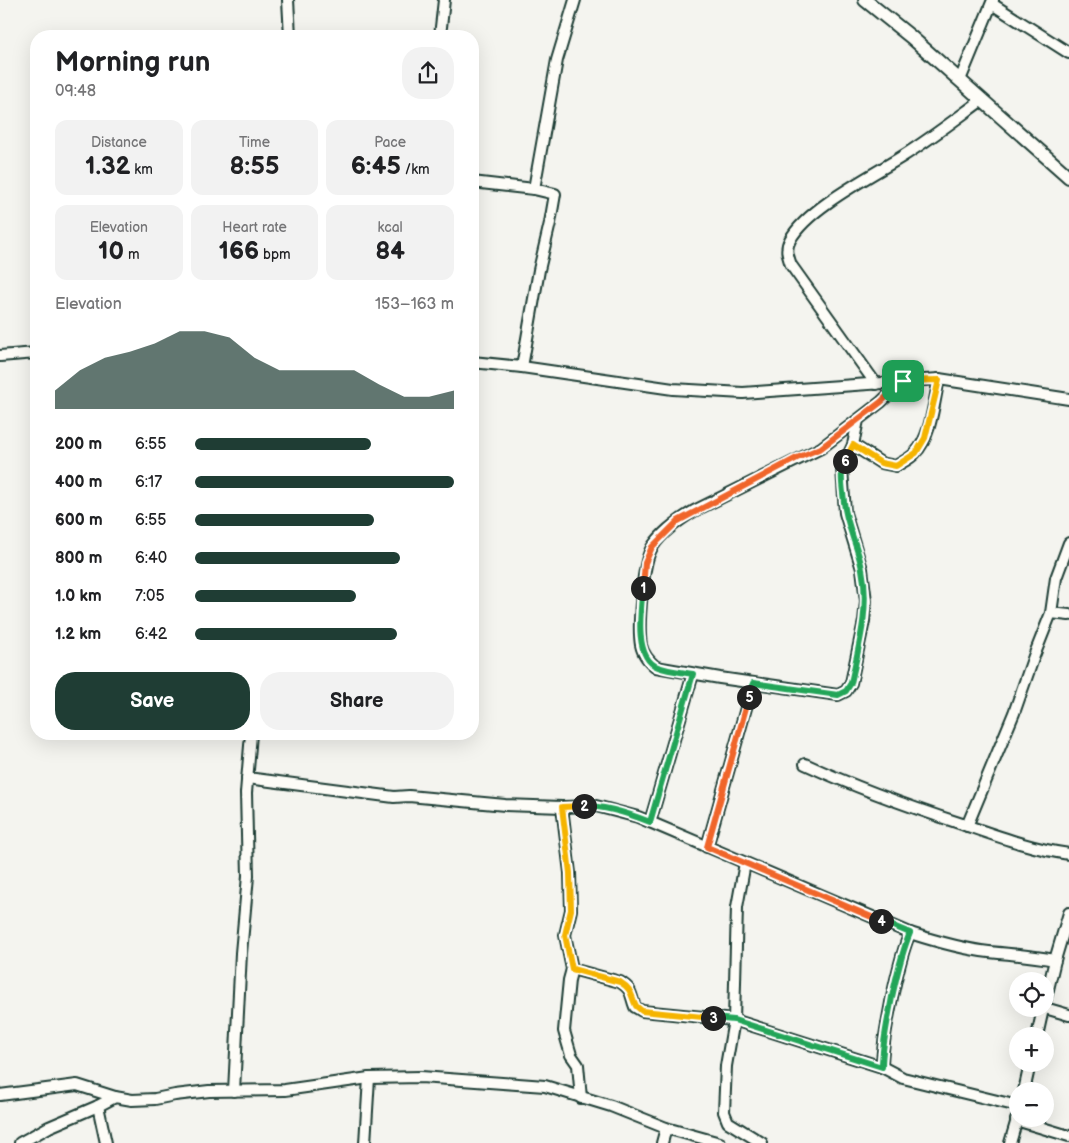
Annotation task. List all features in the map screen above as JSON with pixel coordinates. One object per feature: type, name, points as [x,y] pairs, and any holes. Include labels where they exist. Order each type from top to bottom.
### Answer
[{"type":"street","points":[[288,0],[290,30]]},
{"type":"street","points":[[441,30],[444,0]]},
{"type":"street","points":[[534,189],[557,60],[575,0]]},
{"type":"street","points":[[864,0],[960,80],[1069,176]]},
{"type":"street","points":[[960,80],[992,2],[1069,53]]},
{"type":"street","points":[[876,384],[792,265],[787,254],[790,240],[805,221],[822,208],[904,155],[982,100]]},
{"type":"street","points":[[479,183],[534,189],[555,194],[522,367]]},
{"type":"street","points":[[0,356],[30,354]]},
{"type":"street","points":[[479,363],[522,367],[672,389],[743,393],[939,380],[1069,399]]},
{"type":"street","points":[[853,445],[881,463],[896,466],[909,459],[916,453],[925,438],[939,380]]},
{"type":"street","points":[[858,420],[853,445],[842,468],[845,513],[862,569],[866,601],[864,621],[851,683],[846,691],[838,695],[656,667],[646,658],[641,646],[641,604],[645,563],[652,547],[678,521],[797,458],[821,448],[881,402],[903,381]]},
{"type":"street","points":[[967,826],[1014,713],[1051,613],[1056,578],[1069,543]]},
{"type":"street","points":[[1051,613],[1069,615]]},
{"type":"street","points":[[650,822],[693,674]]},
{"type":"street","points":[[707,847],[753,683]]},
{"type":"street","points":[[234,1091],[241,953],[248,876],[247,778],[250,740]]},
{"type":"street","points":[[805,764],[871,793],[1007,840],[1069,854]]},
{"type":"street","points":[[247,778],[394,797],[409,796],[504,805],[596,806],[638,817],[910,933],[988,952],[1055,960]]},
{"type":"street","points":[[562,807],[570,873],[571,901],[571,910],[565,935],[572,969],[569,980],[564,1031],[571,1054],[578,1065],[581,1098]]},
{"type":"street","points":[[745,864],[736,907],[734,1020],[726,1066],[724,1112],[728,1122],[762,1143]]},
{"type":"street","points":[[1052,972],[1069,913]]},
{"type":"street","points":[[882,1067],[888,1016],[900,961],[910,933]]},
{"type":"street","points":[[572,969],[620,982],[631,990],[636,1006],[642,1011],[734,1020],[882,1067],[903,1078],[1009,1104]]},
{"type":"street","points":[[1054,1011],[1069,1015]]},
{"type":"street","points":[[365,1143],[370,1078]]},
{"type":"street","points":[[0,1095],[77,1085],[115,1097],[132,1100],[155,1099],[209,1091],[285,1090],[370,1078],[421,1078],[546,1086],[611,1106],[666,1128],[720,1143]]},
{"type":"street","points":[[20,1143],[49,1127],[115,1097]]},
{"type":"street","points":[[98,1106],[106,1143]]},
{"type":"street","points":[[1010,1143],[1014,1127]]},
{"type":"street","points":[[1043,1127],[1069,1136]]},
{"type":"street","points":[[662,1143],[666,1128]]},
{"type":"route","points":[[939,380],[925,438],[916,453],[896,466],[881,463],[853,445],[842,468],[845,513],[862,569],[866,601],[864,621],[851,683],[846,691],[838,695],[753,683],[707,847],[910,933],[900,961],[888,1016],[882,1067],[734,1020],[642,1011],[636,1006],[631,990],[620,982],[572,969],[565,935],[571,910],[570,873],[562,807],[596,806],[650,822],[693,674],[656,667],[646,658],[641,646],[641,604],[645,563],[652,547],[678,521],[694,511],[742,488],[797,458],[821,448],[881,402],[903,381],[939,380]]}]
